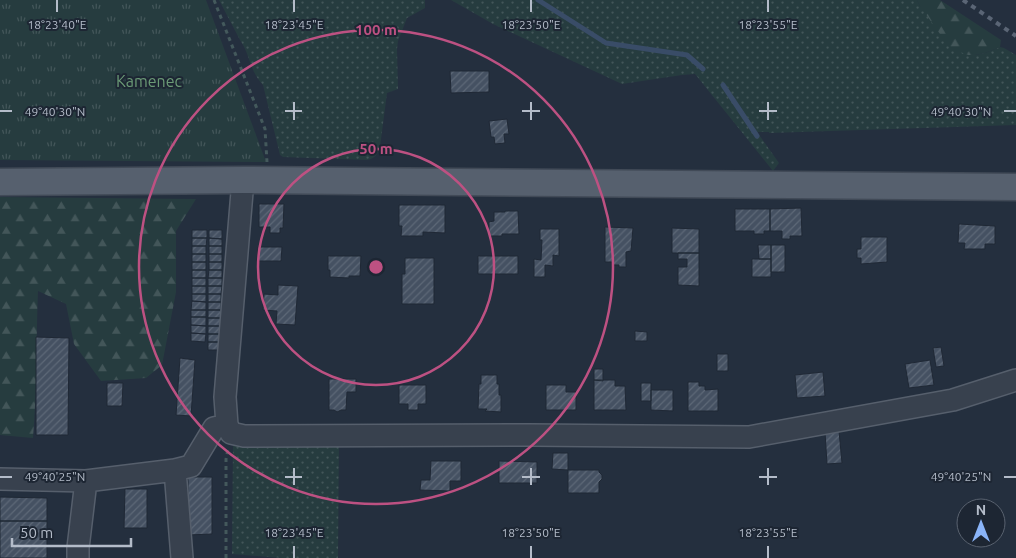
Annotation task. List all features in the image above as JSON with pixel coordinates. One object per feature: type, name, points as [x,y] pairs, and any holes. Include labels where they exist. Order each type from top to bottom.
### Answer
[{"type":"main road","points":[[0,182],[255,180],[1016,187]]},
{"type":"street","points":[[229,429],[225,397],[255,180]]},
{"type":"street","points":[[0,479],[86,481],[175,470],[191,466],[214,428],[229,429],[244,436],[531,435],[749,437],[953,400],[1016,380]]},
{"type":"street","points":[[175,470],[182,558]]},
{"type":"street","points":[[78,558],[86,481]]},
{"type":"path","points":[[214,0],[265,128],[255,180]]},
{"type":"path","points":[[226,558],[226,459],[229,429]]},
{"type":"green space","name":"Kamenec","points":[[0,0],[206,0],[266,162],[0,160]]},
{"type":"green space","points":[[219,0],[425,0],[425,8],[407,18],[398,41],[398,89],[387,93],[380,147],[376,156],[367,160],[283,157],[280,155],[263,85],[255,74],[243,45]]},
{"type":"green space","points":[[451,0],[917,0],[920,6],[975,55],[1000,47],[1016,55],[1016,125],[757,132],[779,163],[773,171],[695,74],[622,84],[493,24]]},
{"type":"green space","points":[[917,0],[940,0],[1001,40],[1000,47],[975,55],[968,55],[950,48]]},
{"type":"green space","points":[[0,197],[196,199],[176,231],[176,292],[162,365],[146,378],[101,381],[74,344],[66,304],[38,291],[33,438],[0,435]]},
{"type":"green space","points":[[244,440],[339,441],[338,558],[282,558],[232,554],[233,445]]},
{"type":"building","points":[[450,71],[489,71],[489,92],[451,93]]},
{"type":"building","points":[[507,119],[509,134],[504,134],[505,143],[495,144],[494,137],[491,137],[489,121]]},
{"type":"building","points":[[259,204],[284,204],[283,228],[280,228],[280,233],[270,233],[270,227],[259,227]]},
{"type":"building","points":[[399,205],[445,205],[445,233],[423,232],[423,236],[401,236],[402,226],[399,226]]},
{"type":"building","points":[[801,208],[802,236],[790,236],[790,239],[782,239],[782,231],[770,231],[770,209]]},
{"type":"building","points":[[735,209],[770,209],[770,231],[764,231],[764,234],[754,234],[754,231],[735,231]]},
{"type":"building","points":[[518,211],[519,234],[489,236],[489,222],[494,221],[494,212]]},
{"type":"building","points":[[959,224],[995,226],[995,244],[985,244],[985,249],[964,249],[965,243],[958,243]]},
{"type":"building","points":[[605,227],[633,228],[631,251],[626,252],[626,267],[612,265],[612,262],[605,262]]},
{"type":"building","points":[[672,228],[699,229],[699,253],[672,253]]},
{"type":"building","points":[[540,229],[559,229],[559,256],[553,255],[553,266],[545,265],[545,277],[534,277],[534,259],[541,260],[542,240],[540,240]]},
{"type":"building","points":[[192,230],[207,230],[207,238],[192,238]]},
{"type":"building","points":[[209,230],[222,230],[222,239],[209,238]]},
{"type":"building","points":[[861,237],[887,237],[887,262],[861,264],[861,258],[857,258],[857,249],[861,249]]},
{"type":"building","points":[[192,238],[207,238],[206,246],[192,246]]},
{"type":"building","points":[[209,238],[222,239],[222,246],[209,246]]},
{"type":"building","points":[[758,245],[771,245],[771,259],[759,259]]},
{"type":"building","points":[[771,245],[785,245],[785,272],[771,272]]},
{"type":"building","points":[[192,246],[206,246],[206,254],[192,254]]},
{"type":"building","points":[[209,246],[222,246],[222,254],[209,254]]},
{"type":"building","points":[[258,247],[282,247],[281,261],[257,261]]},
{"type":"building","points":[[678,253],[699,253],[699,286],[678,285],[678,267],[687,267],[687,259],[678,259]]},
{"type":"building","points":[[192,254],[206,254],[206,262],[192,262]]},
{"type":"building","points":[[209,254],[222,254],[222,262],[209,262]]},
{"type":"building","points":[[328,256],[361,256],[360,276],[349,276],[349,278],[330,277]]},
{"type":"building","points":[[478,256],[518,256],[518,274],[478,274]]},
{"type":"building","points":[[405,258],[434,258],[434,304],[402,304],[402,274],[405,274]]},
{"type":"building","points":[[752,259],[771,259],[771,277],[752,277]]},
{"type":"building","points":[[192,262],[206,262],[206,270],[192,270]]},
{"type":"building","points":[[209,262],[222,262],[222,270],[209,270]]},
{"type":"building","points":[[192,270],[206,270],[206,278],[192,278]]},
{"type":"building","points":[[209,270],[222,270],[222,278],[208,278]]},
{"type":"building","points":[[192,278],[206,278],[206,286],[192,286]]},
{"type":"building","points":[[208,278],[222,278],[222,286],[208,286]]},
{"type":"building","points":[[278,285],[298,286],[295,325],[276,324],[277,311],[263,310],[264,294],[278,295]]},
{"type":"building","points":[[192,286],[206,286],[206,294],[192,294]]},
{"type":"building","points":[[208,286],[222,286],[221,294],[208,294]]},
{"type":"building","points":[[192,294],[206,294],[206,302],[192,301]]},
{"type":"building","points":[[208,294],[221,294],[221,302],[208,302]]},
{"type":"building","points":[[192,301],[206,302],[206,310],[191,310]]},
{"type":"building","points":[[208,302],[221,302],[221,310],[208,310]]},
{"type":"building","points":[[191,310],[206,310],[206,317],[191,317]]},
{"type":"building","points":[[208,310],[221,310],[221,318],[208,318]]},
{"type":"building","points":[[191,317],[206,317],[206,326],[191,325]]},
{"type":"building","points":[[208,318],[221,318],[221,326],[208,326]]},
{"type":"building","points":[[191,325],[206,326],[206,334],[191,333]]},
{"type":"building","points":[[208,326],[221,326],[221,334],[208,334]]},
{"type":"building","points":[[635,331],[647,332],[647,341],[635,341]]},
{"type":"building","points":[[191,333],[206,334],[205,342],[191,341]]},
{"type":"building","points":[[208,334],[221,334],[221,342],[208,342]]},
{"type":"building","points":[[36,337],[69,338],[68,435],[36,435]]},
{"type":"building","points":[[208,342],[221,342],[221,350],[208,350]]},
{"type":"building","points":[[941,347],[944,366],[936,367],[933,348]]},
{"type":"building","points":[[717,354],[728,354],[728,371],[717,371]]},
{"type":"building","points":[[180,358],[195,360],[191,416],[176,415]]},
{"type":"building","points":[[930,360],[934,385],[909,388],[905,364]]},
{"type":"building","points":[[594,369],[603,369],[603,381],[594,380]]},
{"type":"building","points":[[823,372],[825,396],[797,398],[795,375]]},
{"type":"building","points":[[481,375],[497,375],[499,395],[501,395],[501,412],[478,409]]},
{"type":"building","points":[[329,379],[356,379],[356,392],[347,392],[346,410],[337,412],[329,410]]},
{"type":"building","points":[[594,380],[615,380],[615,386],[625,386],[626,410],[594,410]]},
{"type":"building","points":[[688,382],[699,382],[699,386],[705,386],[705,390],[718,389],[718,411],[688,411]]},
{"type":"building","points":[[107,383],[123,383],[122,406],[107,406]]},
{"type":"building","points":[[641,383],[651,383],[651,401],[641,401]]},
{"type":"building","points":[[399,385],[426,385],[426,404],[418,404],[418,410],[408,410],[408,404],[399,404]]},
{"type":"building","points":[[546,385],[566,385],[566,392],[576,392],[576,410],[546,410]]},
{"type":"building","points":[[651,390],[673,390],[673,411],[651,410]]},
{"type":"building","points":[[839,431],[842,463],[827,464],[825,432]]},
{"type":"building","points":[[553,453],[568,453],[568,470],[552,469]]},
{"type":"building","points":[[431,461],[461,461],[461,481],[450,481],[450,491],[420,490],[421,480],[430,480]]},
{"type":"building","points":[[499,461],[537,462],[537,483],[499,483]]},
{"type":"building","points":[[568,470],[599,470],[602,479],[599,482],[599,493],[568,493]]},
{"type":"building","points":[[188,477],[212,477],[212,534],[188,535]]},
{"type":"building","points":[[125,489],[147,489],[147,528],[124,528]]},
{"type":"building","points":[[0,497],[47,498],[47,521],[0,521]]},
{"type":"building","points":[[0,521],[47,521],[47,558],[0,558]]},
{"type":"waterway","points":[[538,0],[606,43],[687,55],[703,69]]},
{"type":"waterway","points":[[723,85],[757,136]]},
{"type":"railway","points":[[963,0],[1016,36]]}]
